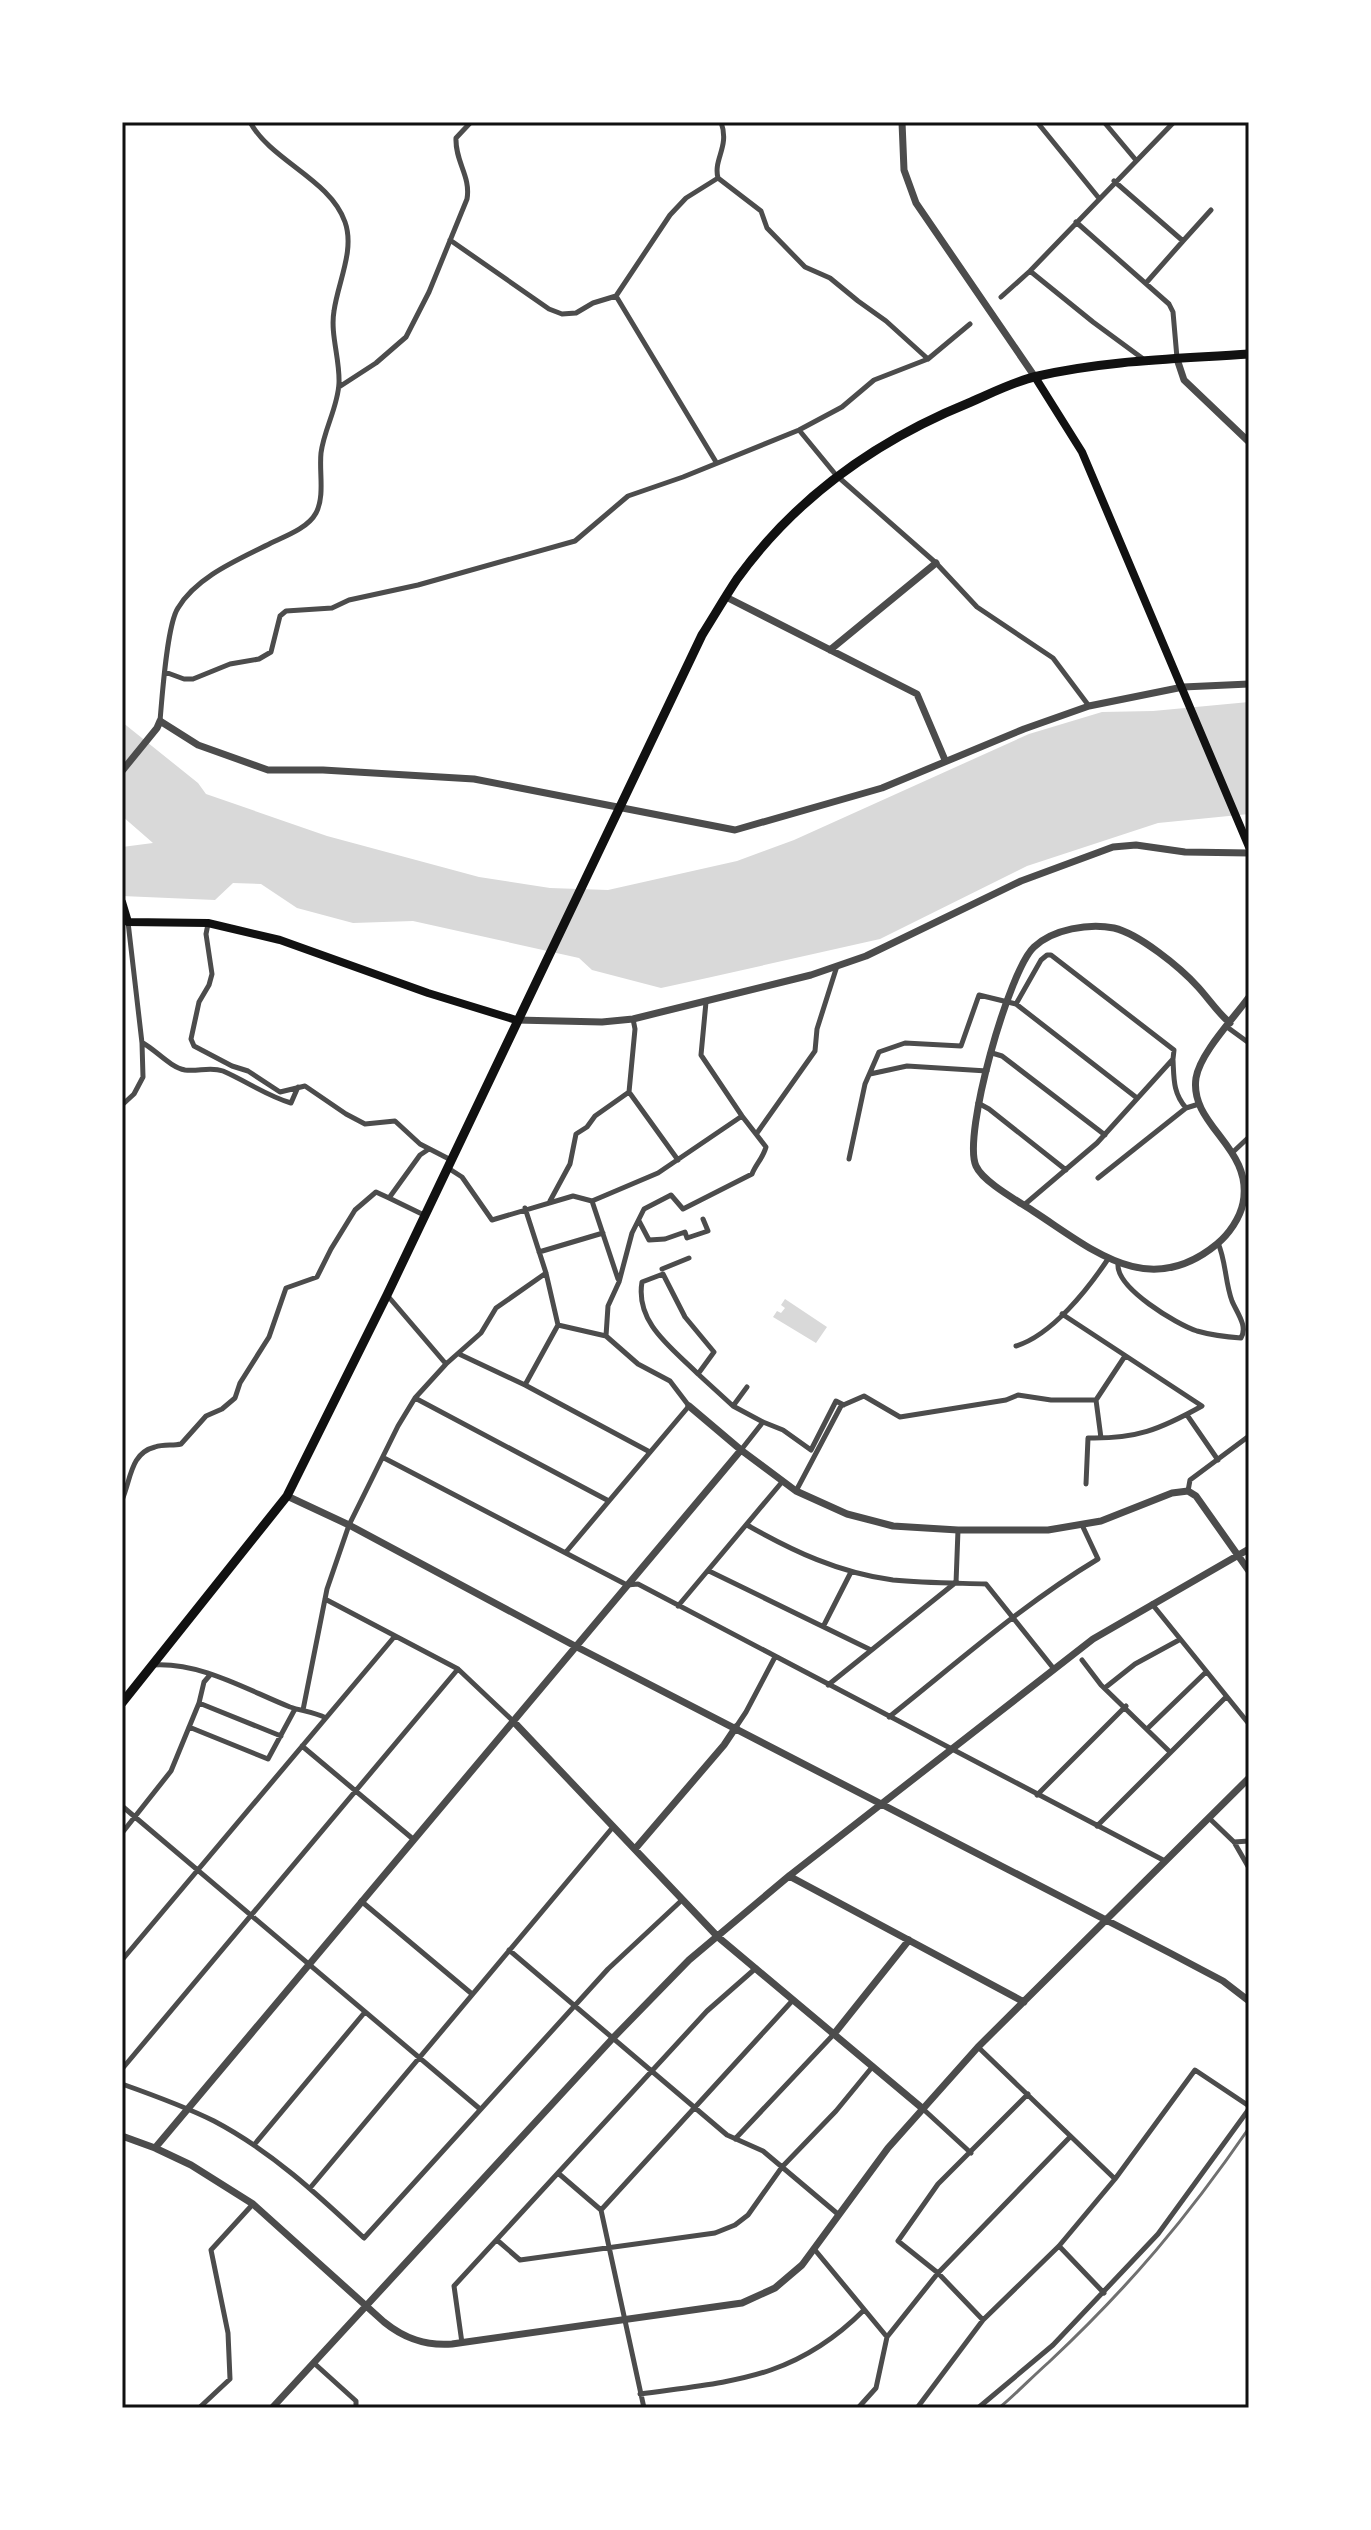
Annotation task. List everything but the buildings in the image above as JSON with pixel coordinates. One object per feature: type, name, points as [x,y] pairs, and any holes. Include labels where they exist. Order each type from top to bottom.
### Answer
[{"type":"highway","points":[[122,1703],[287,1496],[450,1164],[618,806],[702,635],[738,577],[780,529],[836,475],[887,441],[931,418],[1035,377],[1146,361],[1249,354]]},
{"type":"main road","points":[[1035,377],[1082,452],[1249,847]]},
{"type":"main road","points":[[122,903],[128,922],[208,923],[325,954],[428,993],[516,1020]]},
{"type":"street","points":[[122,771],[159,725],[175,610],[187,595],[216,573],[303,527],[316,514],[321,493],[323,440],[339,387],[333,314],[348,236],[345,222],[329,197],[269,146],[250,122]]},
{"type":"street","points":[[339,387],[376,363],[406,337],[429,292],[467,199],[469,185],[455,153],[456,138],[471,122]]},
{"type":"street","points":[[721,122],[726,141],[716,171],[718,178],[761,211],[767,228],[805,267],[830,278],[886,321],[928,359]]},
{"type":"street","points":[[902,122],[904,170],[916,203],[1035,377]]},
{"type":"street","points":[[1037,122],[1098,197]]},
{"type":"street","points":[[1104,122],[1135,159]]},
{"type":"street","points":[[1001,297],[1174,122]]},
{"type":"street","points":[[450,240],[549,309],[562,314],[576,313],[593,303],[616,296],[670,215],[686,198],[718,178]]},
{"type":"street","points":[[1114,181],[1183,241]]},
{"type":"street","points":[[1146,283],[1211,210]]},
{"type":"street","points":[[1076,222],[1172,308],[1177,359],[1184,380],[1249,442]]},
{"type":"street","points":[[1030,271],[1146,361]]},
{"type":"street","points":[[616,296],[716,462]]},
{"type":"street","points":[[165,672],[193,679],[230,664],[265,656],[271,652],[280,616],[286,611],[332,608],[349,600],[418,585],[575,541],[628,496],[799,430],[842,407],[874,380],[928,359],[970,324]]},
{"type":"street","points":[[799,430],[836,475],[936,563],[977,607],[1053,658],[1089,706]]},
{"type":"street","points":[[830,650],[936,563]]},
{"type":"street","points":[[726,597],[917,694],[945,760]]},
{"type":"street","points":[[159,725],[198,745],[268,770],[323,770],[474,779],[735,830],[882,788],[945,760],[1089,706],[1184,690],[1249,684]]},
{"type":"street","points":[[516,1020],[602,1022],[633,1019],[837,966],[866,956],[999,890],[1113,847],[1136,845],[1185,852],[1249,853]]},
{"type":"street","points":[[122,1105],[134,1094],[143,1077],[128,922]]},
{"type":"street","points":[[208,923],[206,934],[212,974],[191,1029],[194,1046],[248,1071],[280,1092],[305,1086],[365,1124],[395,1121],[450,1164],[492,1220],[573,1196],[592,1201],[658,1173],[742,1116]]},
{"type":"street","points":[[1249,997],[1228,1025],[1198,1069],[1196,1083],[1199,1104],[1233,1152],[1242,1173],[1243,1200],[1235,1222],[1218,1243],[1174,1266],[1146,1269],[1118,1264],[1024,1205],[983,1176],[975,1165],[972,1142],[978,1103],[992,1053],[1012,1003],[1021,966],[1034,946],[1051,936],[1076,929],[1105,927],[1127,932],[1198,986],[1228,1025],[1249,1043]]},
{"type":"street","points":[[1012,1003],[1041,960],[1051,955],[1174,1050],[1175,1092],[1186,1108]]},
{"type":"street","points":[[757,1133],[815,1051],[817,1029],[837,966]]},
{"type":"street","points":[[849,1159],[870,1069],[879,1052],[901,1043],[961,1046],[979,995],[1012,1003],[1137,1098]]},
{"type":"street","points":[[606,1336],[608,1306],[619,1282],[632,1233],[644,1209],[671,1195],[683,1209],[752,1174],[766,1147],[701,1055],[706,1002]]},
{"type":"street","points":[[633,1019],[635,1029],[629,1092],[678,1160]]},
{"type":"street","points":[[142,1043],[176,1067],[221,1070],[291,1103],[298,1086]]},
{"type":"street","points":[[992,1053],[1002,1056],[1105,1135]]},
{"type":"street","points":[[1024,1205],[1105,1135],[1173,1059]]},
{"type":"street","points":[[870,1074],[907,1066],[987,1071]]},
{"type":"street","points":[[550,1202],[570,1164],[576,1134],[629,1092]]},
{"type":"street","points":[[978,1103],[1066,1170]]},
{"type":"street","points":[[1098,1178],[1186,1108],[1199,1104]]},
{"type":"street","points":[[1233,1152],[1246,1147],[1249,1137]]},
{"type":"street","points":[[389,1198],[420,1155],[429,1149]]},
{"type":"street","points":[[122,1500],[133,1464],[143,1453],[153,1447],[181,1444],[206,1416],[222,1409],[235,1398],[240,1383],[269,1337],[286,1288],[317,1277],[355,1210],[376,1192],[425,1216]]},
{"type":"street","points":[[592,1201],[619,1282]]},
{"type":"street","points":[[525,1208],[546,1273],[558,1325],[525,1385]]},
{"type":"street","points":[[639,1220],[649,1240],[665,1239],[685,1232],[687,1238],[708,1231],[703,1219]]},
{"type":"street","points":[[539,1252],[603,1233]]},
{"type":"street","points":[[1118,1264],[1117,1272],[1124,1284],[1174,1320],[1195,1330],[1241,1338],[1244,1327],[1226,1284],[1218,1243]]},
{"type":"street","points":[[689,1258],[642,1282],[640,1291],[644,1312],[658,1334],[698,1374],[733,1406],[783,1430],[811,1450],[836,1401],[844,1405]]},
{"type":"street","points":[[1016,1346],[1035,1338],[1062,1314],[1095,1279],[1108,1259]]},
{"type":"street","points":[[658,1260],[685,1317],[714,1352],[698,1374]]},
{"type":"street","points":[[303,1710],[325,1599],[349,1525],[398,1426],[415,1398],[446,1364],[481,1333],[496,1308],[546,1273]]},
{"type":"street","points":[[387,1295],[446,1364]]},
{"type":"street","points":[[1062,1314],[1202,1406],[1143,1435],[1088,1438],[1086,1484]]},
{"type":"street","points":[[558,1325],[606,1336],[638,1364],[670,1381],[689,1406],[782,1482],[826,1506],[861,1519],[905,1527],[1031,1532],[1082,1525],[1118,1515],[1172,1493],[1188,1491],[1196,1496],[1249,1571]]},
{"type":"street","points":[[459,1354],[525,1385],[648,1451]]},
{"type":"street","points":[[1101,1438],[1096,1400],[1125,1356]]},
{"type":"street","points":[[733,1406],[747,1387]]},
{"type":"street","points":[[796,1491],[844,1405],[864,1396],[900,1417],[1006,1400],[1018,1395],[1051,1400],[1096,1400]]},
{"type":"street","points":[[415,1398],[607,1500]]},
{"type":"street","points":[[566,1552],[689,1406]]},
{"type":"street","points":[[1187,1415],[1218,1460]]},
{"type":"street","points":[[155,2148],[763,1422]]},
{"type":"street","points":[[1188,1491],[1190,1480],[1249,1436]]},
{"type":"street","points":[[384,1458],[627,1585],[638,1584],[1166,1861]]},
{"type":"street","points":[[678,1606],[782,1482]]},
{"type":"street","points":[[287,1496],[349,1525],[575,1646],[1223,1981],[1249,2001]]},
{"type":"street","points":[[747,1525],[809,1557],[851,1572],[918,1582],[986,1584],[1055,1670]]},
{"type":"street","points":[[889,1717],[1014,1619],[1098,1559],[1082,1525]]},
{"type":"street","points":[[828,1685],[956,1583],[958,1530]]},
{"type":"street","points":[[272,2408],[613,2038],[689,1960],[879,1804],[1093,1639],[1249,1549]]},
{"type":"street","points":[[709,1571],[871,1650]]},
{"type":"street","points":[[824,1625],[851,1572]]},
{"type":"street","points":[[325,1599],[458,1669],[513,1721],[718,1937],[873,2066],[971,2153]]},
{"type":"street","points":[[1151,1603],[1249,1724]]},
{"type":"street","points":[[122,1960],[395,1636]]},
{"type":"street","points":[[1106,1687],[1135,1664],[1179,1640]]},
{"type":"street","points":[[635,1849],[724,1745],[746,1712],[775,1657]]},
{"type":"street","points":[[1082,1660],[1101,1685],[1170,1752]]},
{"type":"street","points":[[153,1665],[165,1664],[202,1671],[295,1709],[326,1718]]},
{"type":"street","points":[[122,2069],[458,1669]]},
{"type":"street","points":[[1148,1728],[1206,1672]]},
{"type":"street","points":[[122,1833],[171,1771],[199,1703],[204,1682],[210,1675]]},
{"type":"street","points":[[1097,1826],[1226,1697]]},
{"type":"street","points":[[199,1703],[281,1736]]},
{"type":"street","points":[[1037,1795],[1126,1706]]},
{"type":"street","points":[[189,1727],[268,1759],[295,1709]]},
{"type":"street","points":[[302,1746],[413,1839]]},
{"type":"street","points":[[122,2136],[155,2148],[217,2179],[253,2204],[394,2330],[431,2344],[462,2343],[730,2306],[756,2298],[786,2281],[815,2250],[875,2165],[978,2047],[1249,1778]]},
{"type":"street","points":[[122,1806],[480,2109]]},
{"type":"street","points":[[1209,1818],[1234,1842],[1249,1868]]},
{"type":"street","points":[[310,2188],[614,1826]]},
{"type":"street","points":[[1234,1842],[1249,1841]]},
{"type":"street","points":[[789,1876],[1024,2002]]},
{"type":"street","points":[[122,2084],[187,2108],[254,2145],[310,2188],[364,2238],[608,1969],[682,1900]]},
{"type":"street","points":[[361,1901],[472,1994]]},
{"type":"street","points":[[735,2139],[834,2034],[909,1940]]},
{"type":"street","points":[[509,1950],[695,2107],[735,2139],[763,2151],[839,2215]]},
{"type":"street","points":[[462,2343],[454,2286],[707,2011],[756,1968]]},
{"type":"street","points":[[601,2210],[793,1999]]},
{"type":"street","points":[[254,2145],[365,2012]]},
{"type":"street","points":[[978,2047],[1115,2179]]},
{"type":"street","points":[[497,2240],[520,2260],[729,2229],[753,2209],[782,2167],[873,2066]]},
{"type":"street","points":[[917,2408],[983,2320],[1059,2246],[1115,2179],[1195,2070],[1249,2108],[1158,2234],[1053,2345],[978,2408]]},
{"type":"street","points":[[983,2320],[938,2273],[898,2241],[938,2184],[1028,2094]]},
{"type":"street","points":[[858,2408],[876,2388],[887,2337],[938,2273],[1070,2137]]},
{"type":"street","points":[[558,2173],[601,2210],[644,2408]]},
{"type":"street","points":[[199,2408],[230,2379],[228,2333],[211,2250],[253,2204]]},
{"type":"street","points":[[1059,2246],[1104,2293]]},
{"type":"street","points":[[815,2250],[887,2337]]},
{"type":"street","points":[[640,2394],[739,2380],[777,2370],[820,2348],[864,2310]]},
{"type":"street","points":[[315,2364],[356,2401],[356,2408]]},
{"type":"shaded area","points":[[1249,702],[1249,814],[1158,823],[1027,866],[880,939],[661,988],[592,970],[579,958],[413,921],[353,923],[297,908],[261,884],[233,883],[215,900],[122,896],[122,847],[153,843],[122,816],[122,722],[198,783],[206,794],[327,836],[479,877],[550,888],[608,890],[737,861],[794,840],[1029,734],[1102,712],[1153,711]]},
{"type":"shaded area","points":[[785,1299],[827,1327],[816,1343],[773,1317],[785,1308],[781,1305]]},
{"type":"railway","points":[[999,2408],[1131,2279],[1180,2222],[1249,2128]]}]
